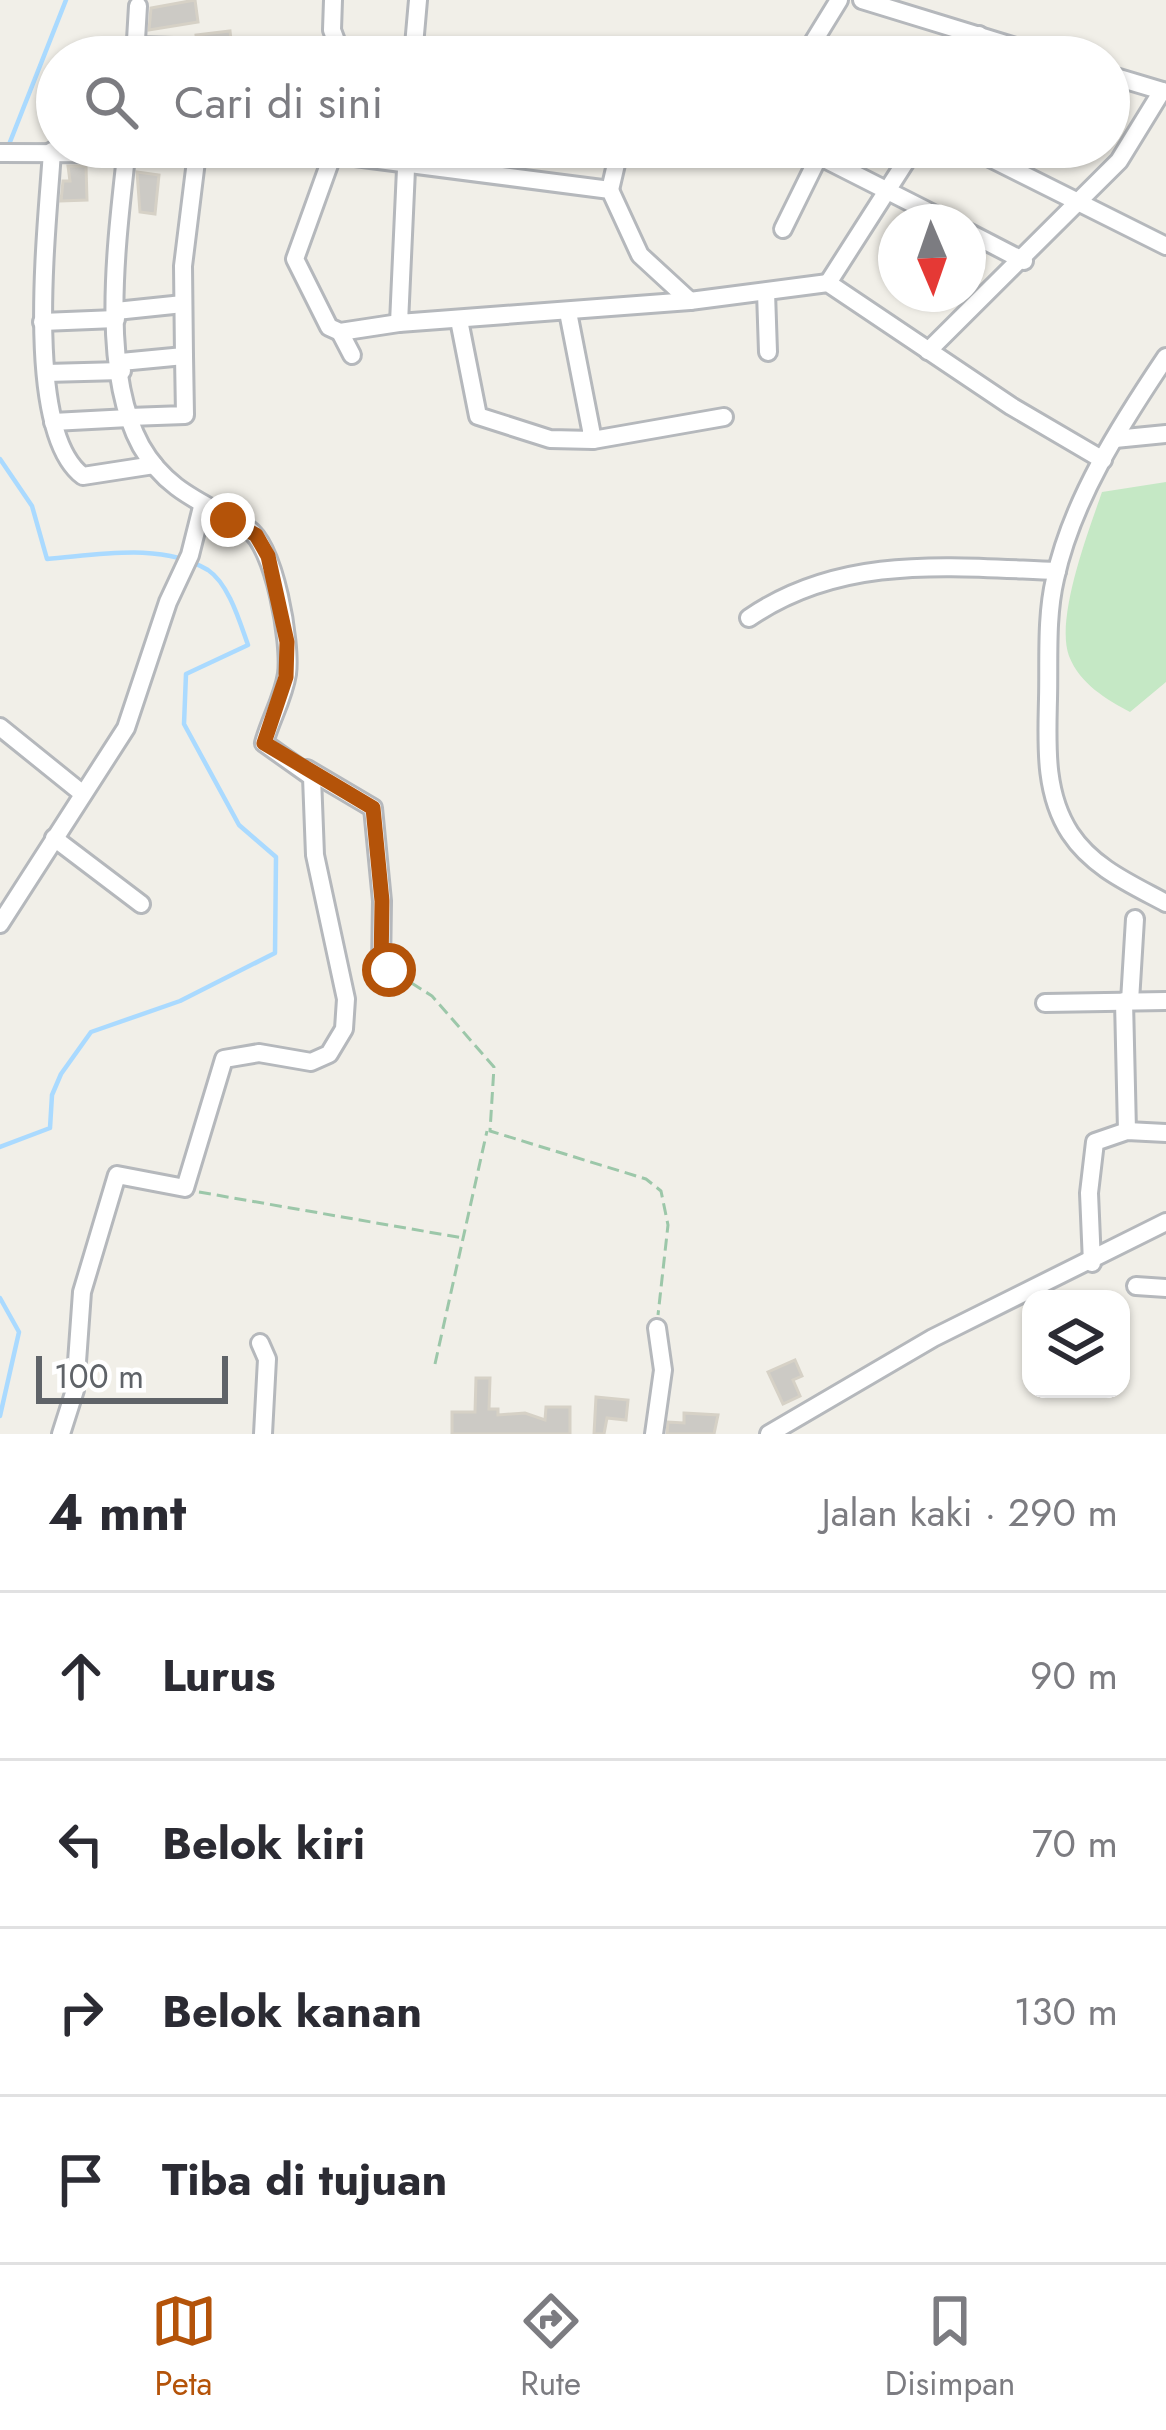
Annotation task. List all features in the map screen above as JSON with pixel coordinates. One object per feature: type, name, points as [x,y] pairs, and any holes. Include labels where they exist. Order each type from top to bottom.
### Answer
[{"type":"street","points":[[333,0],[334,36]]},
{"type":"street","points":[[415,36],[418,0]]},
{"type":"street","points":[[817,36],[839,0]]},
{"type":"street","points":[[862,0],[982,36]]},
{"type":"street","points":[[137,36],[138,6]]},
{"type":"street","points":[[1130,81],[1164,91],[1130,143]]},
{"type":"street","points":[[0,153],[36,152]]},
{"type":"street","points":[[51,168],[42,322],[59,442],[82,476],[154,465]]},
{"type":"street","points":[[126,168],[116,315],[129,418],[154,465],[174,488],[256,535],[268,556],[288,660],[279,707],[264,743],[373,808],[382,901],[381,968]]},
{"type":"street","points":[[53,422],[185,415],[183,304],[196,168]]},
{"type":"street","points":[[328,168],[295,259],[317,311],[340,332],[352,355]]},
{"type":"street","points":[[399,323],[405,168]]},
{"type":"street","points":[[485,168],[610,190]]},
{"type":"street","points":[[615,168],[610,190],[640,255],[689,301]]},
{"type":"street","points":[[783,229],[813,168]]},
{"type":"street","points":[[843,168],[914,204]]},
{"type":"street","points":[[828,283],[900,168]]},
{"type":"street","points":[[1010,168],[1166,247]]},
{"type":"street","points":[[928,351],[1024,261],[1074,200],[1110,168]]},
{"type":"street","points":[[986,241],[1024,261]]},
{"type":"street","points":[[340,332],[399,323],[689,301],[828,283],[1103,460]]},
{"type":"street","points":[[766,292],[768,352]]},
{"type":"street","points":[[42,322],[183,304]]},
{"type":"street","points":[[568,312],[593,440]]},
{"type":"street","points":[[459,320],[478,416],[550,440],[593,440],[724,417]]},
{"type":"street","points":[[46,373],[184,356]]},
{"type":"street","points":[[1166,357],[1103,460],[1057,571],[1048,713],[1048,773],[1056,805],[1073,838],[1100,866],[1166,903]]},
{"type":"street","points":[[1115,439],[1166,434]]},
{"type":"street","points":[[0,924],[130,720],[190,555],[202,507]]},
{"type":"street","points":[[748,618],[784,594],[854,571],[921,566],[1057,571]]},
{"type":"street","points":[[0,727],[83,794]]},
{"type":"street","points":[[61,1434],[75,1390],[82,1292],[117,1175],[182,1189],[228,1055],[259,1053],[311,1062],[329,1054],[344,1029],[346,999],[315,855],[307,769]]},
{"type":"street","points":[[54,838],[141,904]]},
{"type":"street","points":[[1127,1131],[1127,1001],[1135,919]]},
{"type":"street","points":[[1045,1004],[1166,1001]]},
{"type":"street","points":[[1092,1263],[1089,1193],[1095,1142],[1127,1131],[1166,1133]]},
{"type":"street","points":[[780,1432],[932,1339],[1166,1222]]},
{"type":"street","points":[[1136,1286],[1166,1288]]},
{"type":"street","points":[[654,1434],[663,1370],[656,1328]]},
{"type":"street","points":[[260,1343],[267,1359],[263,1434]]},
{"type":"path","points":[[381,968],[422,987],[494,1067],[487,1129],[436,1364]]},
{"type":"path","points":[[487,1129],[646,1179],[662,1191],[668,1225],[656,1328]]},
{"type":"path","points":[[182,1189],[463,1238]]},
{"type":"green space","points":[[1166,482],[1166,682],[1130,712],[1080,675],[1069,656],[1066,620],[1102,492]]},
{"type":"building","points":[[195,0],[198,22],[149,30],[151,8]]},
{"type":"building","points":[[230,31],[231,36],[196,36]]},
{"type":"building","points":[[68,168],[86,168],[87,200],[61,201],[63,181],[70,181]]},
{"type":"building","points":[[137,172],[159,175],[155,214],[140,212]]},
{"type":"building","points":[[795,1360],[802,1376],[793,1380],[800,1396],[783,1404],[768,1372]]},
{"type":"building","points":[[476,1378],[490,1378],[489,1409],[498,1409],[498,1415],[525,1413],[545,1420],[546,1407],[570,1407],[570,1434],[452,1434],[452,1412],[475,1412]]},
{"type":"building","points":[[596,1397],[628,1400],[626,1420],[607,1418],[604,1434],[594,1434]]},
{"type":"building","points":[[684,1413],[718,1415],[714,1434],[667,1434],[668,1422],[684,1423]]},
{"type":"waterway","points":[[52,36],[66,0]]},
{"type":"waterway","points":[[8,147],[36,76]]},
{"type":"waterway","points":[[0,459],[32,506],[47,559],[150,553],[190,561],[222,585],[248,645],[186,674],[184,724],[239,825],[276,857],[275,953],[180,1001],[91,1032],[52,1095],[50,1128],[0,1147]]},
{"type":"waterway","points":[[0,1298],[19,1332],[0,1416]]},
{"type":"route","points":[[228,520],[256,535],[268,556],[287,642],[286,677],[264,743],[327,776],[373,808],[382,901],[381,968],[389,970]]}]
